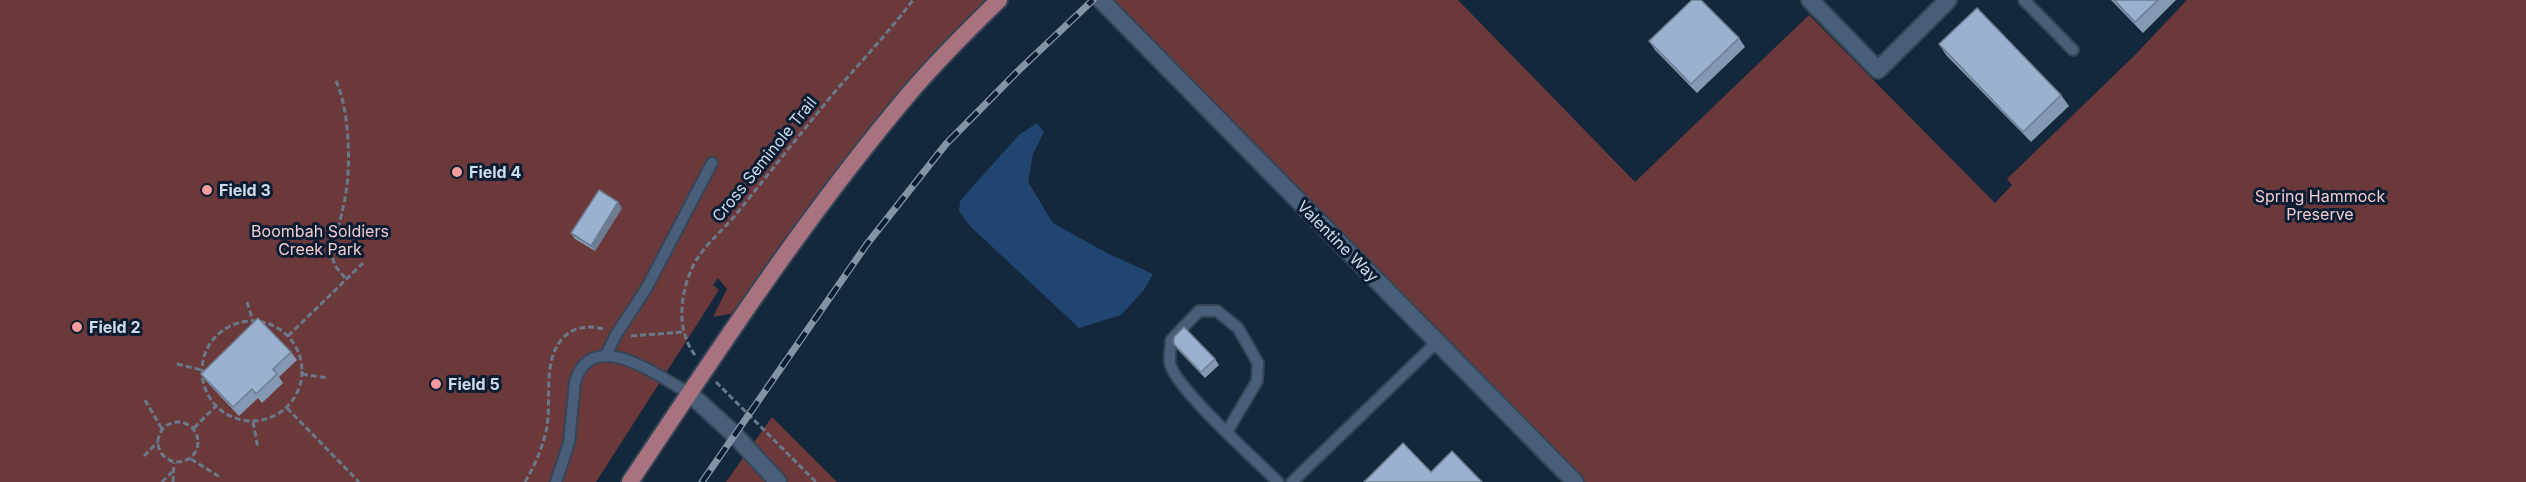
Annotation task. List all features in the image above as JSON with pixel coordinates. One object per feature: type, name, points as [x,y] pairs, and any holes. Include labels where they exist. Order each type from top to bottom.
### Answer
[{"type":"main road","points":[[630,482],[689,393],[868,145],[910,93],[999,0]]},
{"type":"street","name":"Valentine Way","points":[[1101,0],[1575,482]]},
{"type":"street","points":[[1810,0],[1878,70],[1948,0]]},
{"type":"street","points":[[689,393],[734,434],[778,482]]},
{"type":"lane","points":[[2024,0],[2073,50]]},
{"type":"lane","points":[[606,355],[617,333],[646,289],[712,163]]},
{"type":"lane","points":[[1227,432],[1257,381],[1258,363],[1238,328],[1217,311],[1199,311],[1171,340],[1170,364],[1179,382],[1227,432],[1278,482]]},
{"type":"lane","points":[[1292,482],[1437,342]]},
{"type":"lane","points":[[556,482],[569,443],[578,372],[590,360],[606,355],[636,363],[689,393]]},
{"type":"path","name":"Cross Seminole Trail","points":[[692,352],[683,332],[682,313],[685,291],[693,267],[703,251],[913,0]]},
{"type":"path","points":[[336,81],[342,96],[347,145],[347,186],[332,256],[336,269],[346,279]]},
{"type":"path","points":[[288,336],[363,263]]},
{"type":"path","points":[[247,302],[252,321]]},
{"type":"path","points":[[252,321],[272,326],[288,336],[301,360],[302,374],[295,398],[287,408],[266,420],[253,422],[226,415],[208,395],[203,383],[204,354],[212,341],[223,330],[237,323],[252,321]]},
{"type":"path","points":[[525,482],[546,432],[549,378],[556,346],[566,335],[577,329],[590,327],[603,329]]},
{"type":"path","points":[[629,336],[683,332]]},
{"type":"path","points":[[177,364],[202,370]]},
{"type":"path","points":[[302,374],[327,378]]},
{"type":"path","points":[[717,383],[816,482]]},
{"type":"path","points":[[145,400],[162,429]]},
{"type":"path","points":[[193,429],[216,406]]},
{"type":"path","points":[[287,408],[359,482]]},
{"type":"path","points":[[144,456],[158,442],[162,429],[176,422],[183,423],[193,429],[199,441],[196,453],[191,458],[174,463]]},
{"type":"path","points":[[253,422],[258,448]]},
{"type":"path","points":[[158,442],[160,452],[174,463]]},
{"type":"path","points":[[191,458],[220,477]]},
{"type":"path","points":[[173,482],[174,463]]},
{"type":"path","points":[[162,482],[174,471]]},
{"type":"green space","name":"Boombah Soldiers Creek Park","points":[[0,0],[987,0],[903,87],[811,204],[734,313],[713,317],[727,289],[718,278],[713,285],[719,290],[596,482],[0,482]]},
{"type":"green space","name":"Spring Hammock Preserve","points":[[1101,0],[1458,0],[1635,182],[1809,15],[1995,203],[2012,185],[2007,179],[2136,54],[2187,0],[2526,0],[2526,482],[1578,482]]},
{"type":"green space","points":[[772,417],[837,482],[726,482]]},
{"type":"water","points":[[1037,123],[1044,132],[1033,154],[1028,182],[1053,223],[1107,253],[1153,274],[1144,290],[1121,315],[1079,328],[970,226],[959,211],[960,201],[973,186],[1019,135]]},
{"type":"building","points":[[1692,0],[1701,0],[1739,38],[1691,84],[1649,41]]},
{"type":"building","points":[[2114,0],[2158,0],[2135,22]]},
{"type":"building","points":[[1977,8],[2061,95],[2023,132],[1939,44]]},
{"type":"building","points":[[599,190],[618,202],[591,246],[571,233]]},
{"type":"building","points":[[258,318],[291,352],[273,369],[277,374],[256,394],[252,389],[233,407],[201,374]]},
{"type":"building","points":[[1184,327],[1215,359],[1201,372],[1174,344],[1174,337]]},
{"type":"building","points":[[1403,443],[1431,472],[1452,451],[1482,482],[1364,482]]},
{"type":"railway","points":[[702,482],[867,244],[946,144],[1093,0]]},
{"type":"place","name":"Field 4","points":[[457,172]]},
{"type":"place","name":"Field 3","points":[[207,190]]},
{"type":"place","name":"Field 2","points":[[77,327]]},
{"type":"place","name":"Field 5","points":[[436,384]]}]
